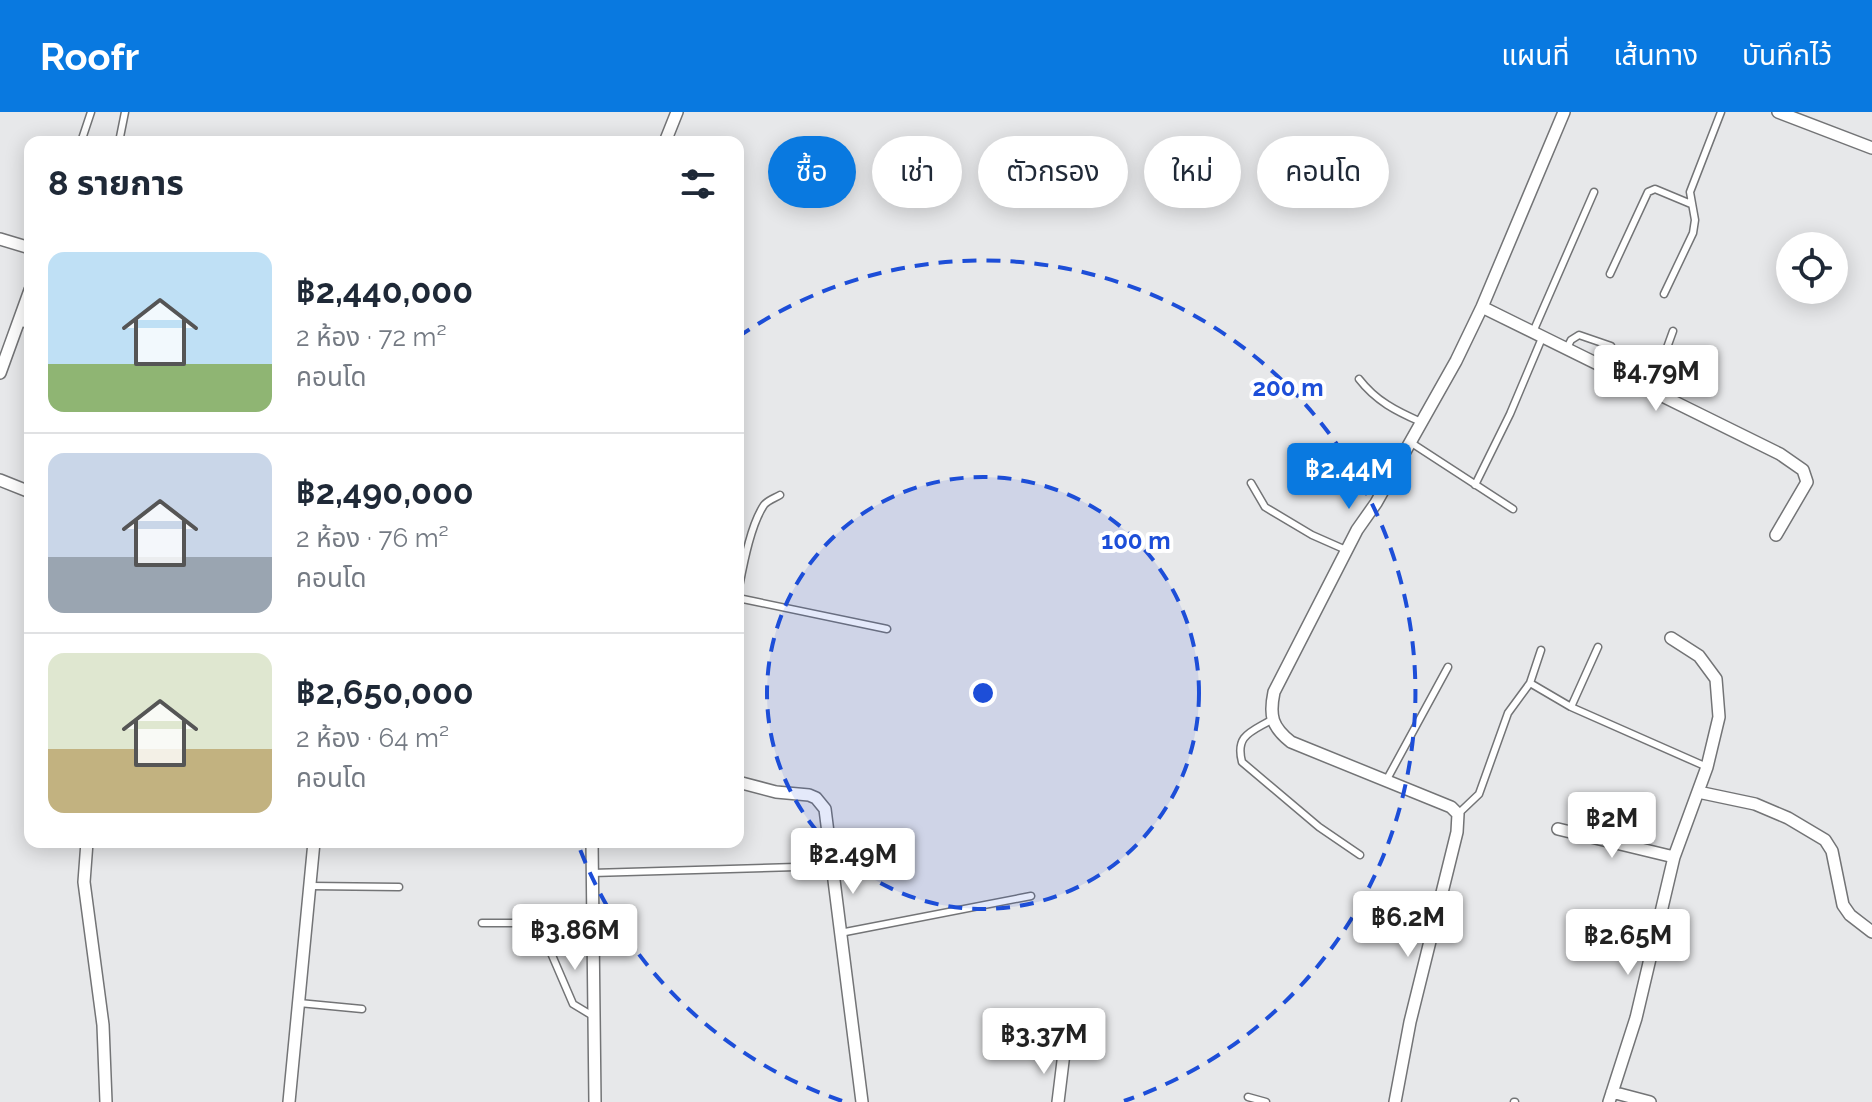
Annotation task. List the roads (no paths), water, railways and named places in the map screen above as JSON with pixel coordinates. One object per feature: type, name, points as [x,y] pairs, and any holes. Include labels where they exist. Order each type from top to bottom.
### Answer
[{"type":"street","points":[[667,136],[677,112]]},
{"type":"street","points":[[1395,1102],[1410,1022],[1457,832],[1458,814],[1451,807],[1291,742],[1271,720],[1274,692],[1347,550],[1422,423],[1482,307],[1564,112]]},
{"type":"street","points":[[1778,112],[1872,148]]},
{"type":"street","points":[[0,239],[24,246]]},
{"type":"street","points":[[0,373],[24,305]]},
{"type":"street","points":[[1482,307],[1780,454],[1803,470],[1807,482],[1776,535]]},
{"type":"street","points":[[0,480],[24,490]]},
{"type":"street","points":[[1650,1102],[1611,1097],[1636,1018],[1674,857],[1707,767],[1719,717],[1716,679],[1699,656],[1671,638]]},
{"type":"street","points":[[744,783],[816,798],[822,803],[827,817],[862,1102]]},
{"type":"street","points":[[1698,792],[1755,804],[1788,818],[1825,840],[1832,851],[1843,905],[1850,915],[1872,932]]},
{"type":"street","points":[[1558,829],[1674,857]]},
{"type":"street","points":[[87,848],[84,882],[103,1025],[106,1102]]},
{"type":"street","points":[[289,1102],[313,848]]},
{"type":"street","points":[[592,848],[595,1102]]},
{"type":"street","points":[[1058,1102],[1064,1053]]},
{"type":"lane","points":[[83,136],[91,112]]},
{"type":"lane","points":[[120,136],[125,112]]},
{"type":"lane","points":[[1664,294],[1693,233],[1693,180],[1721,112]]},
{"type":"lane","points":[[1610,274],[1648,192],[1655,189],[1691,204]]},
{"type":"lane","points":[[1475,485],[1510,414],[1537,335],[1594,192]]},
{"type":"lane","points":[[17,322],[24,324]]},
{"type":"lane","points":[[1629,380],[1640,367],[1660,367],[1673,331]]},
{"type":"lane","points":[[1567,348],[1571,340],[1579,335],[1611,346]]},
{"type":"lane","points":[[1359,379],[1389,408],[1422,423]]},
{"type":"lane","points":[[1410,442],[1513,509]]},
{"type":"lane","points":[[1251,483],[1265,507],[1312,535],[1347,550]]},
{"type":"lane","points":[[744,563],[766,502],[780,495]]},
{"type":"lane","points":[[744,596],[887,629]]},
{"type":"lane","points":[[1571,707],[1598,647]]},
{"type":"lane","points":[[1458,814],[1479,794],[1508,713],[1530,683],[1541,650]]},
{"type":"lane","points":[[1386,781],[1448,667]]},
{"type":"lane","points":[[1530,683],[1571,707],[1707,767]]},
{"type":"lane","points":[[1271,720],[1249,733],[1241,742],[1242,762],[1319,827],[1360,855]]},
{"type":"lane","points":[[592,873],[831,866]]},
{"type":"lane","points":[[310,886],[399,887]]},
{"type":"lane","points":[[840,933],[1031,896]]},
{"type":"lane","points":[[482,923],[518,923],[536,929],[545,939],[573,1004],[593,1016]]},
{"type":"lane","points":[[299,1003],[362,1009]]},
{"type":"lane","points":[[1248,1097],[1266,1102]]}]
